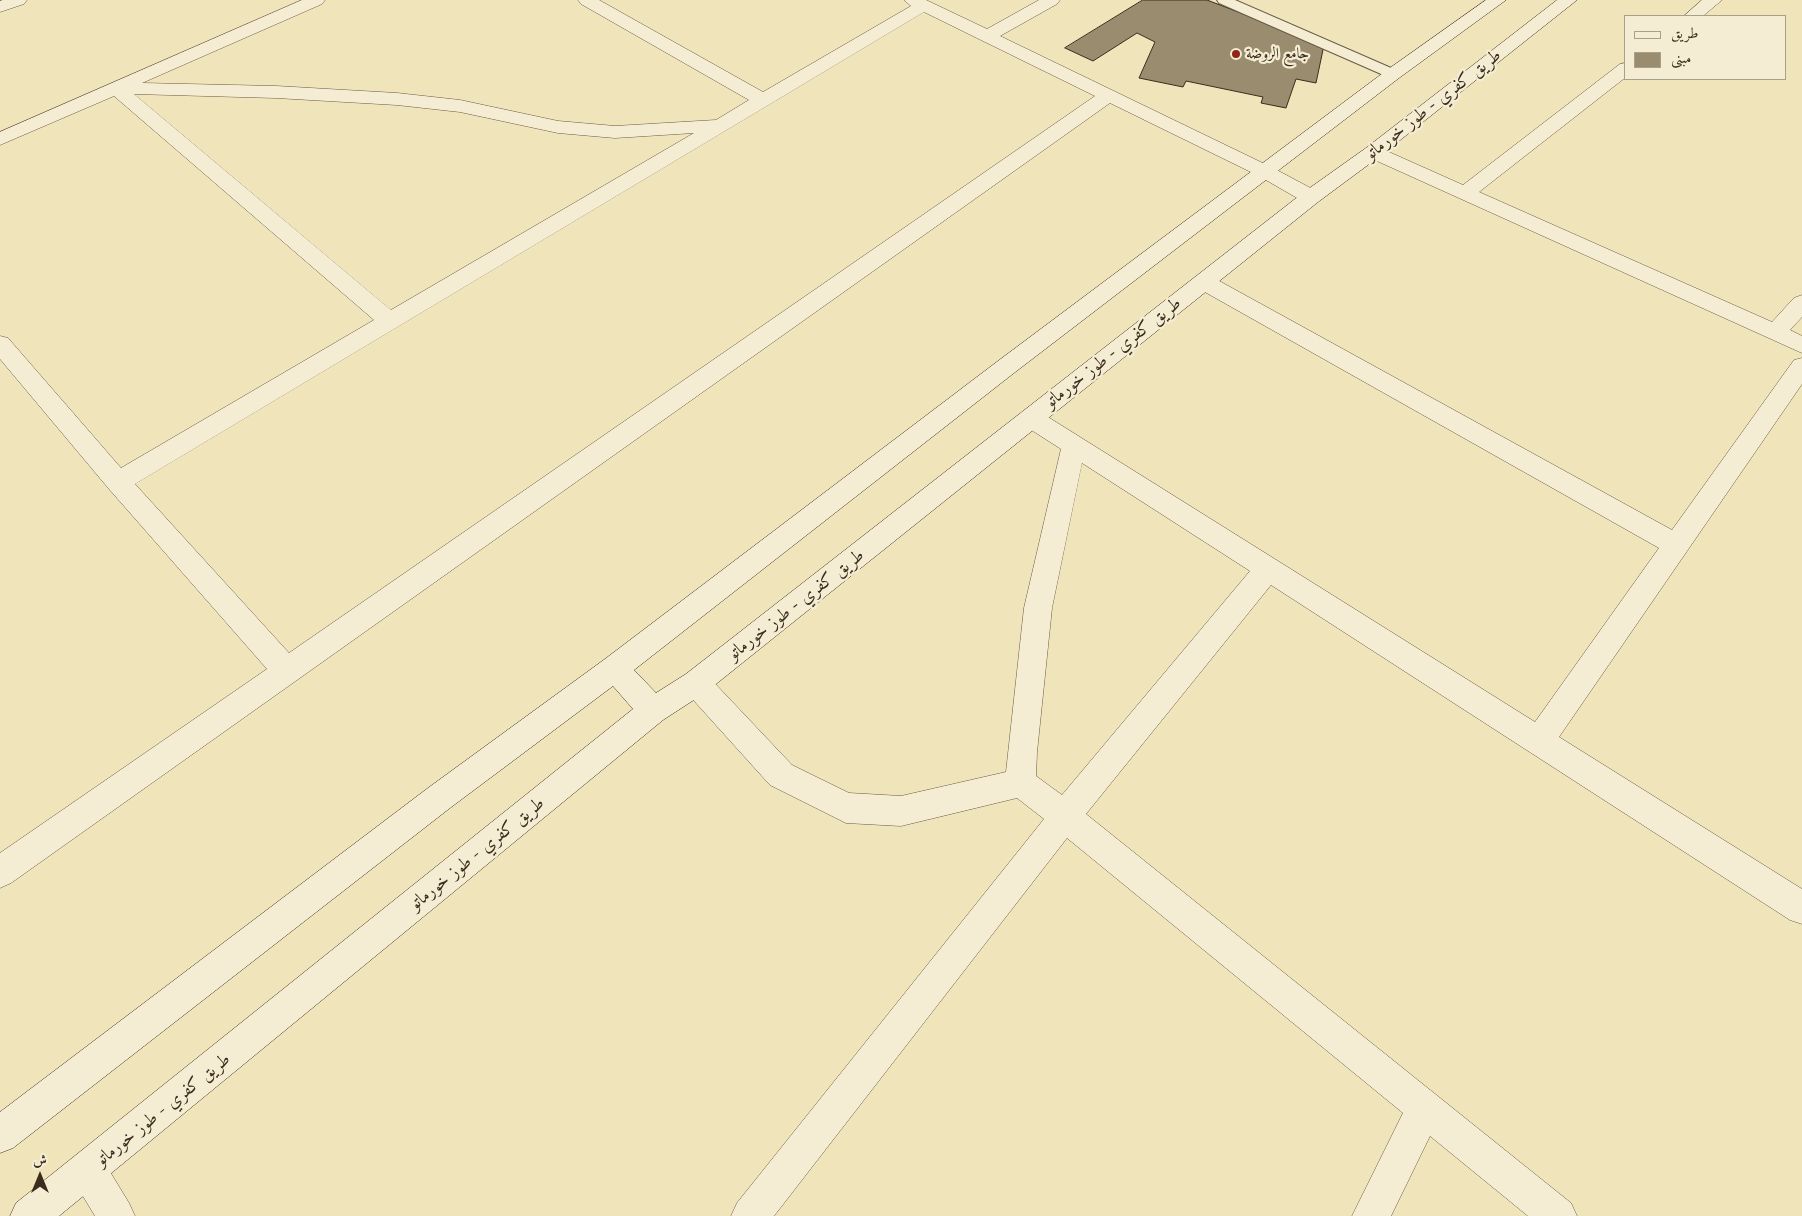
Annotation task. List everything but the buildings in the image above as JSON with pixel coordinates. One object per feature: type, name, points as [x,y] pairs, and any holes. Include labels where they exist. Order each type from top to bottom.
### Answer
[{"type":"street","points":[[0,7],[18,0]]},
{"type":"street","points":[[0,139],[316,0]]},
{"type":"street","points":[[587,0],[763,100]]},
{"type":"street","points":[[988,36],[1051,0]]},
{"type":"street","points":[[0,1134],[439,798],[615,668],[998,373],[1393,74],[1496,0]]},
{"type":"street","name":"طريق كفري - طوز خورماتو","points":[[29,1216],[653,711],[696,683],[1311,197],[1373,152],[1568,0]]},
{"type":"street","points":[[1693,15],[1713,0]]},
{"type":"street","points":[[118,482],[763,100],[919,3],[1266,172],[1311,197]]},
{"type":"street","points":[[1464,194],[1624,70]]},
{"type":"street","points":[[116,88],[276,92],[397,99],[460,106],[558,127],[615,132],[721,125]]},
{"type":"street","points":[[116,88],[389,320]]},
{"type":"street","points":[[0,872],[1108,95]]},
{"type":"street","points":[[1373,152],[1802,346]]},
{"type":"street","points":[[1204,282],[1677,545]]},
{"type":"street","points":[[1775,333],[1802,303]]},
{"type":"street","points":[[0,344],[118,482],[287,671]]},
{"type":"street","points":[[1540,741],[1802,366]]},
{"type":"street","points":[[1031,418],[1802,908]]},
{"type":"street","points":[[1021,783],[1022,752],[1038,608],[1074,446]]},
{"type":"street","points":[[750,1216],[1065,816],[1268,569]]},
{"type":"street","points":[[615,668],[653,711]]},
{"type":"street","points":[[696,683],[781,774],[846,808],[901,811],[1021,783]]},
{"type":"street","points":[[1021,783],[1065,816],[1558,1216]]},
{"type":"street","points":[[1370,1216],[1425,1108]]},
{"type":"street","points":[[88,1170],[116,1216]]},
{"type":"lane","points":[[1224,0],[1393,74]]},
{"type":"place","name":"جامع الروضة","points":[[1236,54]]}]
